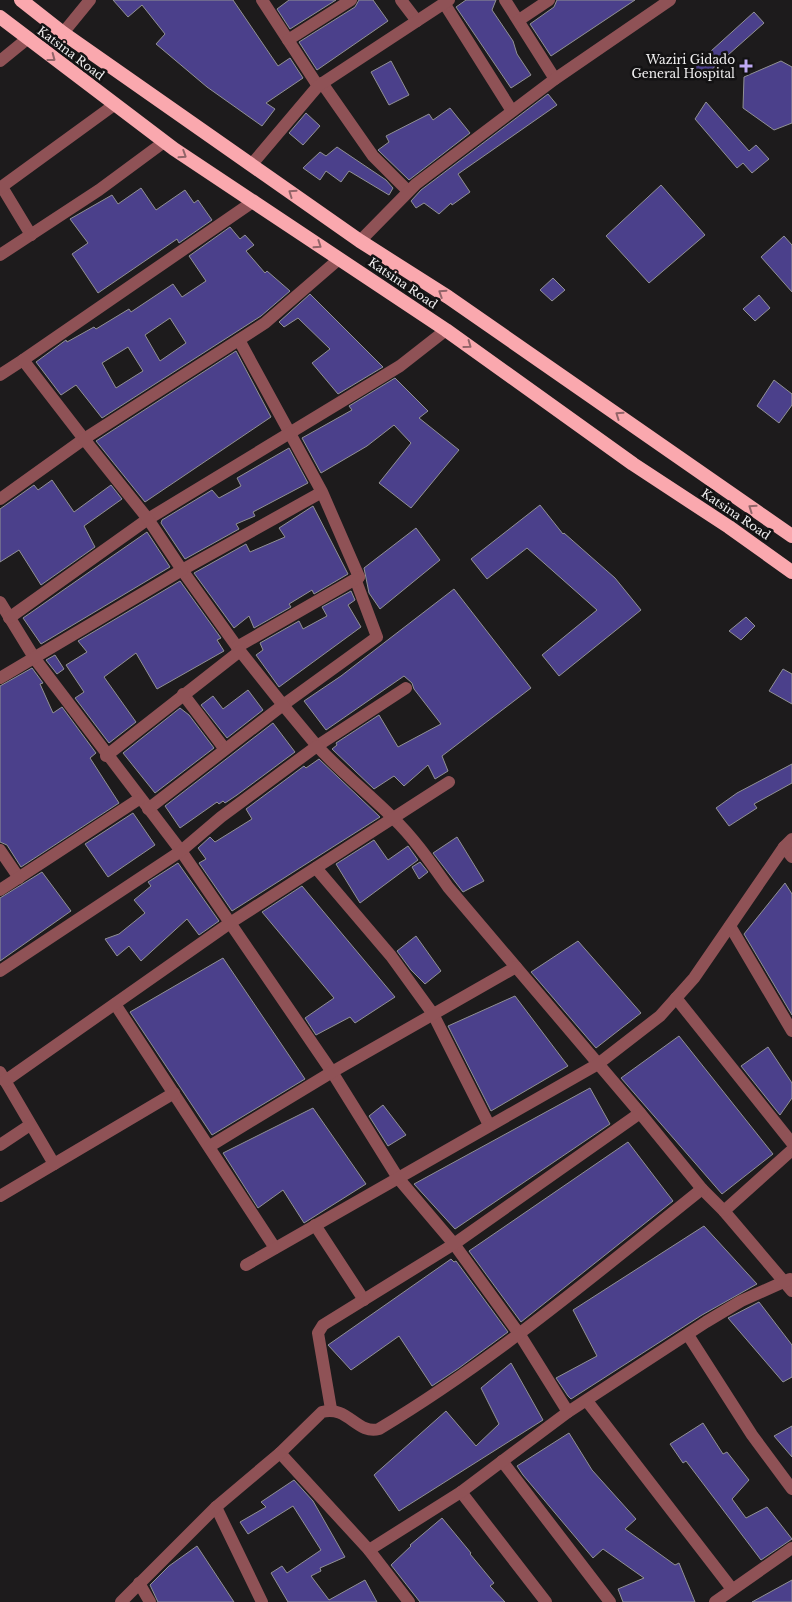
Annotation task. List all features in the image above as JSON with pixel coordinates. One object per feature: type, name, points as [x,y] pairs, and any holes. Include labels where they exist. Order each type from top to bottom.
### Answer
[{"type":"highway","name":"Katsina Road","points":[[21,0],[63,32],[360,241],[448,297],[792,536]]},
{"type":"highway","name":"Katsina Road","points":[[0,18],[164,142],[446,330],[633,464],[729,526],[792,572]]},
{"type":"street","points":[[63,32],[90,0]]},
{"type":"street","points":[[262,0],[320,85],[373,156],[408,191]]},
{"type":"street","points":[[288,40],[351,0]]},
{"type":"street","points":[[401,0],[417,21]]},
{"type":"street","points":[[505,0],[555,79]]},
{"type":"street","points":[[519,20],[549,0]]},
{"type":"street","points":[[252,164],[320,85],[446,2],[512,111]]},
{"type":"street","points":[[360,241],[408,191],[555,79],[662,2]]},
{"type":"street","points":[[0,61],[27,39]]},
{"type":"street","points":[[31,234],[1,187],[114,105]]},
{"type":"street","points":[[0,255],[98,190],[164,142]]},
{"type":"street","points":[[0,375],[254,201]]},
{"type":"street","points":[[0,499],[84,438],[265,323],[339,258]]},
{"type":"street","points":[[9,618],[148,519],[400,366],[446,330]]},
{"type":"street","points":[[239,340],[322,492],[359,577]]},
{"type":"street","points":[[23,360],[148,519],[238,649],[317,746],[346,776],[392,817],[420,848],[448,887],[640,1113],[702,1190],[724,1211],[790,1283],[741,1302],[688,1335],[568,1412],[462,1492],[370,1550]]},
{"type":"street","points":[[0,678],[182,570],[322,492]]},
{"type":"street","points":[[106,756],[238,649],[359,577]]},
{"type":"street","points":[[148,809],[224,748],[377,637],[356,581],[359,577]]},
{"type":"street","points":[[0,602],[34,659],[181,852],[230,922],[332,1072],[398,1178],[454,1244],[520,1335],[568,1412]]},
{"type":"street","points":[[0,971],[181,852],[221,818],[317,746],[406,688]]},
{"type":"street","points":[[183,694],[224,748]]},
{"type":"street","points":[[54,1164],[3,1076],[115,1004],[230,922],[449,782]]},
{"type":"street","points":[[0,890],[139,799]]},
{"type":"street","points":[[246,1265],[598,1064],[660,1016],[694,978],[730,926],[789,848]]},
{"type":"street","points":[[0,850],[19,878]]},
{"type":"street","points":[[316,868],[391,956],[433,1014],[489,1125]]},
{"type":"street","points":[[730,926],[792,1031]]},
{"type":"street","points":[[210,1146],[332,1072],[516,967]]},
{"type":"street","points":[[676,998],[792,1143]]},
{"type":"street","points":[[115,1004],[210,1146],[275,1248]]},
{"type":"street","points":[[0,1196],[174,1093]]},
{"type":"street","points":[[331,1409],[318,1333],[323,1325],[454,1244],[640,1113]]},
{"type":"street","points":[[0,1145],[30,1125]]},
{"type":"street","points":[[724,1211],[792,1150]]},
{"type":"street","points":[[121,1602],[216,1507],[280,1452],[322,1412],[331,1409],[342,1412],[365,1428],[372,1431],[379,1429],[426,1401],[520,1335],[702,1190]]},
{"type":"street","points":[[315,1225],[364,1300]]},
{"type":"street","points":[[688,1335],[752,1434],[792,1489]]},
{"type":"street","points":[[587,1401],[732,1589]]},
{"type":"street","points":[[280,1452],[370,1550],[408,1602]]},
{"type":"street","points":[[502,1461],[610,1602]]},
{"type":"street","points":[[462,1492],[546,1602]]},
{"type":"street","points":[[216,1507],[262,1602]]},
{"type":"street","points":[[715,1602],[792,1548]]},
{"type":"street","points":[[139,1583],[150,1602]]},
{"type":"building","points":[[113,0],[233,0],[278,66],[290,58],[303,78],[266,103],[275,109],[262,126],[207,87],[156,44],[165,34],[142,5],[128,17]]},
{"type":"building","points":[[289,0],[336,0],[290,29],[277,9]]},
{"type":"building","points":[[359,0],[373,0],[388,21],[317,70],[299,42],[355,7]]},
{"type":"building","points":[[466,0],[496,0],[492,10],[513,41],[517,54],[531,75],[511,88],[456,7]]},
{"type":"building","points":[[557,0],[635,0],[551,56],[530,24],[554,7]]},
{"type":"building","points":[[754,12],[764,23],[701,79],[689,71]]},
{"type":"building","points":[[391,61],[409,95],[389,105],[371,72]]},
{"type":"building","points":[[781,61],[792,67],[792,123],[774,130],[743,108],[744,77]]},
{"type":"building","points":[[548,94],[557,105],[458,174],[470,192],[452,205],[451,203],[439,214],[424,203],[416,208],[411,201],[421,190]]},
{"type":"building","points":[[706,102],[749,151],[756,145],[769,159],[752,173],[743,163],[737,168],[695,119]]},
{"type":"building","points":[[450,108],[470,133],[409,180],[378,150],[389,142],[386,136],[429,114],[433,120]]},
{"type":"building","points":[[306,113],[320,126],[303,145],[289,133]]},
{"type":"building","points":[[337,147],[386,180],[393,188],[389,195],[349,171],[341,182],[326,171],[320,180],[303,168],[320,152],[326,156]]},
{"type":"building","points":[[661,185],[705,235],[649,283],[606,236]]},
{"type":"building","points":[[141,188],[156,210],[185,190],[194,203],[198,200],[212,220],[179,243],[177,239],[98,293],[72,254],[88,243],[70,219],[112,195],[118,204]]},
{"type":"building","points":[[230,227],[240,239],[245,235],[254,245],[246,251],[265,273],[267,271],[290,291],[261,316],[102,418],[76,385],[61,395],[36,362],[66,340],[67,342],[94,327],[96,329],[129,309],[131,312],[173,284],[182,297],[206,281],[189,256]],"holes":[[[170,318],[186,343],[160,361],[145,335]],[[128,347],[143,371],[116,388],[102,363]]]},
{"type":"building","points":[[784,236],[792,245],[792,292],[761,257]]},
{"type":"building","points":[[553,278],[565,290],[552,301],[540,290]]},
{"type":"building","points":[[310,294],[383,367],[338,394],[312,363],[330,349],[298,318],[284,327],[279,322]]},
{"type":"building","points":[[759,295],[770,308],[755,321],[743,309]]},
{"type":"building","points":[[236,351],[271,417],[145,502],[96,441]]},
{"type":"building","points":[[395,378],[428,411],[419,418],[459,450],[411,508],[379,483],[411,443],[394,425],[367,446],[321,473],[302,438],[352,410],[349,406]]},
{"type":"building","points":[[774,380],[792,394],[792,405],[779,423],[757,406]]},
{"type":"building","points":[[289,448],[308,483],[253,512],[255,516],[236,524],[239,529],[185,559],[161,523],[162,520],[212,490],[219,498],[241,486],[237,478]]},
{"type":"building","points":[[52,480],[74,512],[111,485],[122,499],[84,526],[95,547],[41,585],[19,550],[0,562],[0,509],[34,485],[38,490]]},
{"type":"building","points":[[540,505],[563,534],[615,578],[641,610],[559,676],[542,655],[597,610],[527,548],[487,579],[471,559]]},
{"type":"building","points":[[313,506],[348,574],[314,594],[312,590],[289,604],[291,607],[254,628],[249,616],[234,628],[194,573],[246,544],[250,552],[285,537],[279,528]]},
{"type":"building","points":[[416,528],[440,560],[380,609],[369,593],[364,568]]},
{"type":"building","points":[[147,532],[170,567],[41,644],[23,618]]},
{"type":"building","points":[[180,581],[221,638],[217,640],[224,651],[157,689],[136,653],[104,677],[136,722],[109,743],[75,698],[84,692],[66,665],[87,652],[78,641]]},
{"type":"building","points":[[454,589],[531,688],[442,756],[448,771],[435,779],[428,765],[404,786],[394,776],[374,789],[332,749],[337,745],[336,743],[379,715],[398,747],[441,724],[414,689],[412,683],[404,676],[326,730],[304,701],[341,676]]},
{"type":"building","points":[[351,591],[355,600],[348,605],[361,627],[279,687],[256,655],[263,650],[260,643],[299,621],[303,629],[327,616],[322,607]]},
{"type":"building","points":[[746,617],[755,626],[741,640],[729,631]]},
{"type":"building","points":[[55,655],[64,669],[57,674],[46,660]]},
{"type":"building","points":[[32,668],[43,683],[40,684],[53,713],[62,707],[96,753],[90,758],[119,803],[21,867],[7,845],[0,842],[0,686]]},
{"type":"building","points":[[783,669],[792,674],[792,704],[769,691]]},
{"type":"building","points":[[248,690],[263,710],[227,738],[201,705],[213,696],[223,709]]},
{"type":"building","points":[[180,708],[189,715],[214,748],[155,793],[123,753]]},
{"type":"building","points":[[273,723],[295,752],[225,803],[223,801],[219,804],[217,802],[180,828],[165,806]]},
{"type":"building","points":[[319,759],[380,817],[232,911],[199,863],[206,859],[198,848],[210,837],[215,842],[252,819],[246,809],[304,766],[306,768]]},
{"type":"building","points":[[792,764],[792,783],[754,804],[757,808],[729,826],[716,808],[737,793]]},
{"type":"building","points":[[133,813],[155,845],[108,877],[85,844]]},
{"type":"building","points":[[457,837],[484,881],[463,892],[433,853]]},
{"type":"building","points":[[374,840],[388,860],[408,846],[418,860],[360,903],[336,864]]},
{"type":"building","points":[[420,862],[428,872],[419,879],[412,867]]},
{"type":"building","points":[[178,863],[219,921],[199,935],[187,919],[141,961],[129,946],[117,956],[105,939],[119,934],[145,913],[134,900],[151,886],[148,882]]},
{"type":"building","points":[[42,872],[71,911],[0,961],[0,898]]},
{"type":"building","points":[[785,883],[792,894],[792,1015],[744,934]]},
{"type":"building","points":[[302,886],[395,997],[355,1023],[350,1017],[316,1035],[305,1018],[334,998],[262,912]]},
{"type":"building","points":[[416,936],[441,971],[425,984],[411,970],[397,951]]},
{"type":"building","points":[[578,941],[641,1013],[596,1048],[531,972]]},
{"type":"building","points":[[223,958],[305,1079],[212,1135],[130,1012]]},
{"type":"building","points":[[515,996],[568,1066],[491,1111],[448,1026]]},
{"type":"building","points":[[679,1036],[773,1154],[722,1194],[621,1078]]},
{"type":"building","points":[[768,1047],[792,1083],[792,1098],[780,1115],[741,1066]]},
{"type":"building","points":[[590,1088],[610,1124],[455,1229],[414,1184]]},
{"type":"building","points":[[383,1105],[406,1135],[388,1146],[369,1116]]},
{"type":"building","points":[[313,1108],[366,1184],[304,1223],[283,1190],[258,1208],[223,1153]]},
{"type":"building","points":[[628,1142],[673,1201],[521,1322],[469,1251]]},
{"type":"building","points":[[704,1226],[757,1284],[702,1315],[571,1399],[556,1378],[597,1356],[573,1310]]},
{"type":"building","points":[[451,1259],[454,1262],[456,1261],[508,1332],[459,1368],[432,1386],[399,1336],[351,1370],[328,1345]]},
{"type":"building","points":[[759,1302],[792,1345],[792,1377],[783,1382],[728,1318]]},
{"type":"building","points":[[511,1363],[543,1420],[399,1511],[374,1475],[446,1411],[476,1446],[499,1424],[481,1388]]},
{"type":"building","points":[[703,1423],[723,1454],[727,1452],[749,1480],[732,1499],[746,1518],[767,1507],[792,1539],[761,1560],[686,1461],[683,1463],[670,1444]]},
{"type":"building","points":[[792,1426],[792,1457],[774,1436]]},
{"type":"building","points":[[569,1433],[592,1470],[636,1519],[625,1529],[675,1565],[679,1563],[695,1602],[623,1602],[618,1589],[644,1578],[603,1549],[593,1558],[523,1475],[517,1466]]},
{"type":"building","points":[[294,1480],[313,1501],[345,1557],[320,1568],[321,1571],[311,1576],[329,1600],[365,1580],[377,1602],[288,1602],[271,1573],[282,1566],[287,1573],[321,1550],[293,1506],[248,1534],[240,1522],[266,1507],[261,1502]]},
{"type":"building","points":[[442,1518],[494,1583],[490,1586],[505,1602],[420,1602],[391,1565],[410,1545]]},
{"type":"building","points":[[197,1546],[234,1602],[158,1602],[150,1585],[169,1566]]},
{"type":"building","points":[[792,1580],[792,1602],[752,1602]]},
{"type":"place","name":"Waziri Gidado General Hospital","points":[[746,66]]}]
